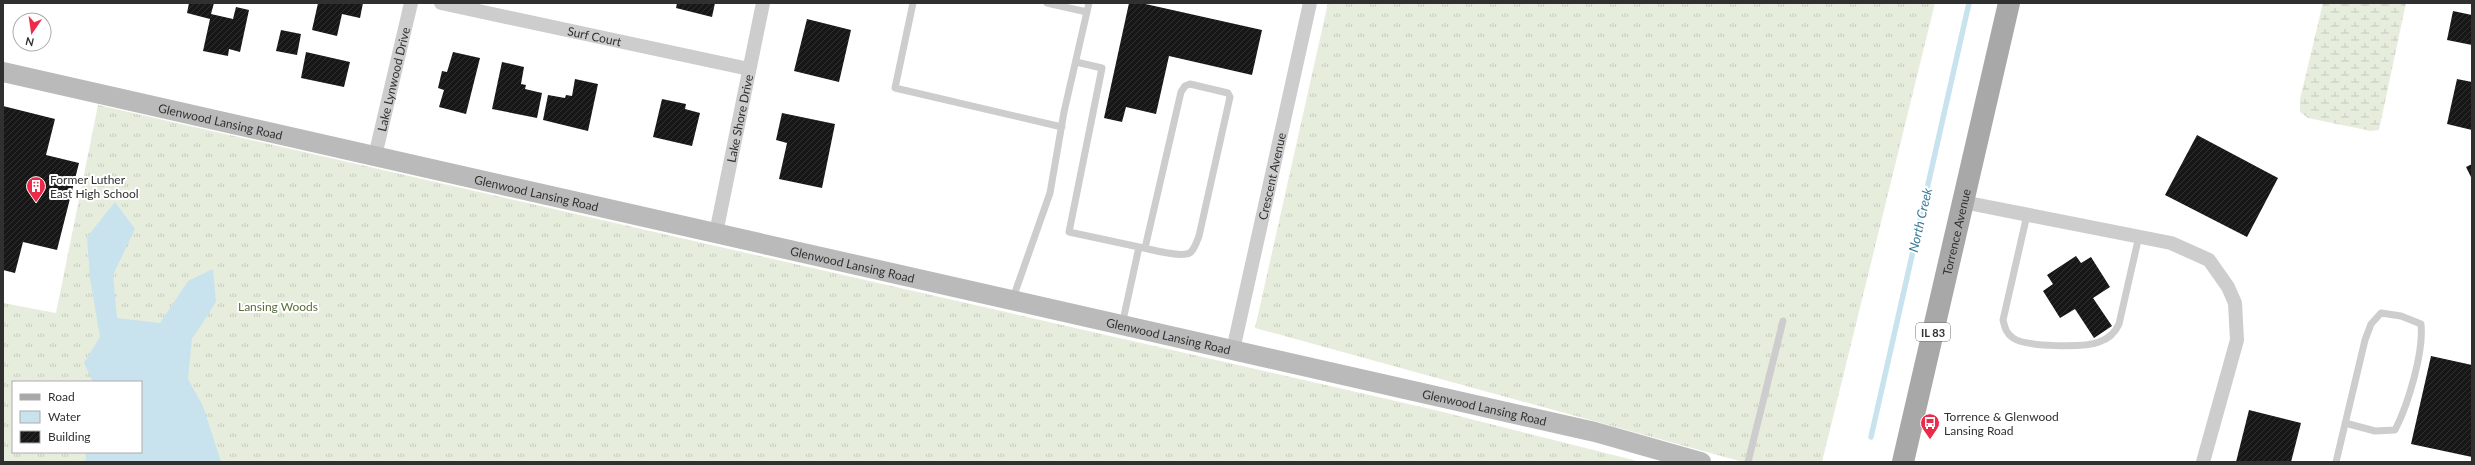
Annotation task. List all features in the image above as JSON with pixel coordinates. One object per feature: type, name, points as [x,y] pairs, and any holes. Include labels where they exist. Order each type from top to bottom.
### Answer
[{"type":"main road","name":"Torrence Avenue","points":[[1903,462],[2009,3]]},
{"type":"main road","name":"Glenwood Lansing Road","points":[[3,72],[1595,432],[1701,462]]},
{"type":"street","name":"Lake Lynwood Drive","points":[[375,156],[411,3]]},
{"type":"street","name":"Surf Court","points":[[441,3],[749,70]]},
{"type":"street","name":"Lake Shore Drive","points":[[716,233],[763,3]]},
{"type":"street","name":"Crescent Avenue","points":[[1233,350],[1310,3]]},
{"type":"street","points":[[1963,202],[2027,215],[2052,218],[2171,243],[2209,260],[2228,287],[2235,303],[2237,340],[2203,462]]},
{"type":"lane","points":[[913,3],[895,88],[1062,127]]},
{"type":"lane","points":[[1046,3],[1087,12]]},
{"type":"lane","points":[[1012,300],[1050,193],[1062,127],[1089,3]]},
{"type":"lane","points":[[1076,62],[1102,68],[1069,232],[1142,247],[1182,255],[1190,253],[1195,247],[1199,236],[1230,97],[1228,93],[1190,84],[1185,86],[1181,92],[1142,247],[1122,325]]},
{"type":"lane","points":[[2027,215],[2003,320],[2005,330],[2014,338],[2023,342],[2055,345],[2099,343],[2115,333],[2119,324],[2138,236]]},
{"type":"lane","points":[[2336,462],[2345,423],[2371,324],[2381,313],[2401,316],[2421,324],[2423,339],[2403,414],[2395,430],[2375,431],[2345,423]]},
{"type":"lane","points":[[1748,462],[1783,321]]},
{"type":"green space","points":[[1328,3],[1935,3],[1822,462],[1743,462],[1255,328]]},
{"type":"green space","points":[[2323,3],[2406,3],[2379,130],[2371,131],[2308,118],[2300,112],[2300,99]]},
{"type":"green space","name":"Lansing Woods","points":[[98,105],[1435,410],[1641,462],[3,462],[3,303],[56,313]]},
{"type":"water","points":[[115,202],[135,229],[113,275],[117,318],[160,323],[188,281],[213,269],[216,302],[192,339],[188,379],[203,406],[221,462],[85,462],[87,453],[142,453],[142,381],[93,381],[84,363],[100,337],[90,279],[87,237]]},
{"type":"building","points":[[189,3],[214,3],[211,14],[233,19],[236,7],[249,10],[240,52],[229,49],[228,56],[203,51],[210,19],[187,13]]},
{"type":"building","points":[[318,3],[363,3],[360,18],[342,14],[337,36],[312,30]]},
{"type":"building","points":[[677,3],[715,3],[712,17],[676,8]]},
{"type":"building","points":[[1129,3],[1141,3],[1262,30],[1252,75],[1169,56],[1156,114],[1126,107],[1122,122],[1104,118]]},
{"type":"building","points":[[2453,11],[2472,15],[2472,45],[2447,40]]},
{"type":"building","points":[[807,19],[851,30],[839,82],[794,71]]},
{"type":"building","points":[[281,30],[301,34],[297,55],[276,51]]},
{"type":"building","points":[[306,52],[350,62],[344,87],[301,78]]},
{"type":"building","points":[[453,52],[480,58],[466,114],[439,107],[444,90],[438,88],[442,71],[447,72]]},
{"type":"building","points":[[502,62],[524,67],[521,84],[526,85],[525,89],[542,93],[537,118],[492,109]]},
{"type":"building","points":[[575,79],[598,84],[588,131],[543,120],[548,95],[565,98],[566,95],[572,96]]},
{"type":"building","points":[[2457,79],[2472,82],[2472,130],[2447,124]]},
{"type":"building","points":[[662,99],[686,104],[685,109],[700,113],[692,146],[653,137]]},
{"type":"building","name":"Former Luther East High School","points":[[3,106],[55,119],[46,155],[79,163],[57,250],[23,242],[15,273],[3,270]]},
{"type":"building","points":[[782,113],[835,124],[822,188],[779,179],[787,143],[776,140]]},
{"type":"building","points":[[2197,135],[2278,178],[2247,237],[2165,195]]},
{"type":"building","points":[[2472,164],[2472,179],[2466,167]]},
{"type":"building","points":[[2076,256],[2081,263],[2091,257],[2110,287],[2093,298],[2112,326],[2094,338],[2075,309],[2060,318],[2043,291],[2053,284],[2047,275]]},
{"type":"building","points":[[2431,356],[2472,365],[2472,457],[2411,444]]},
{"type":"building","points":[[2249,410],[2301,423],[2291,462],[2236,462]]},
{"type":"waterway","name":"North Creek","points":[[1871,437],[1969,3]]},
{"type":"place","name":"Former Luther East High School","points":[[36,203]]},
{"type":"place","name":"Torrence & Glenwood Lansing Road","points":[[1930,440]]}]
